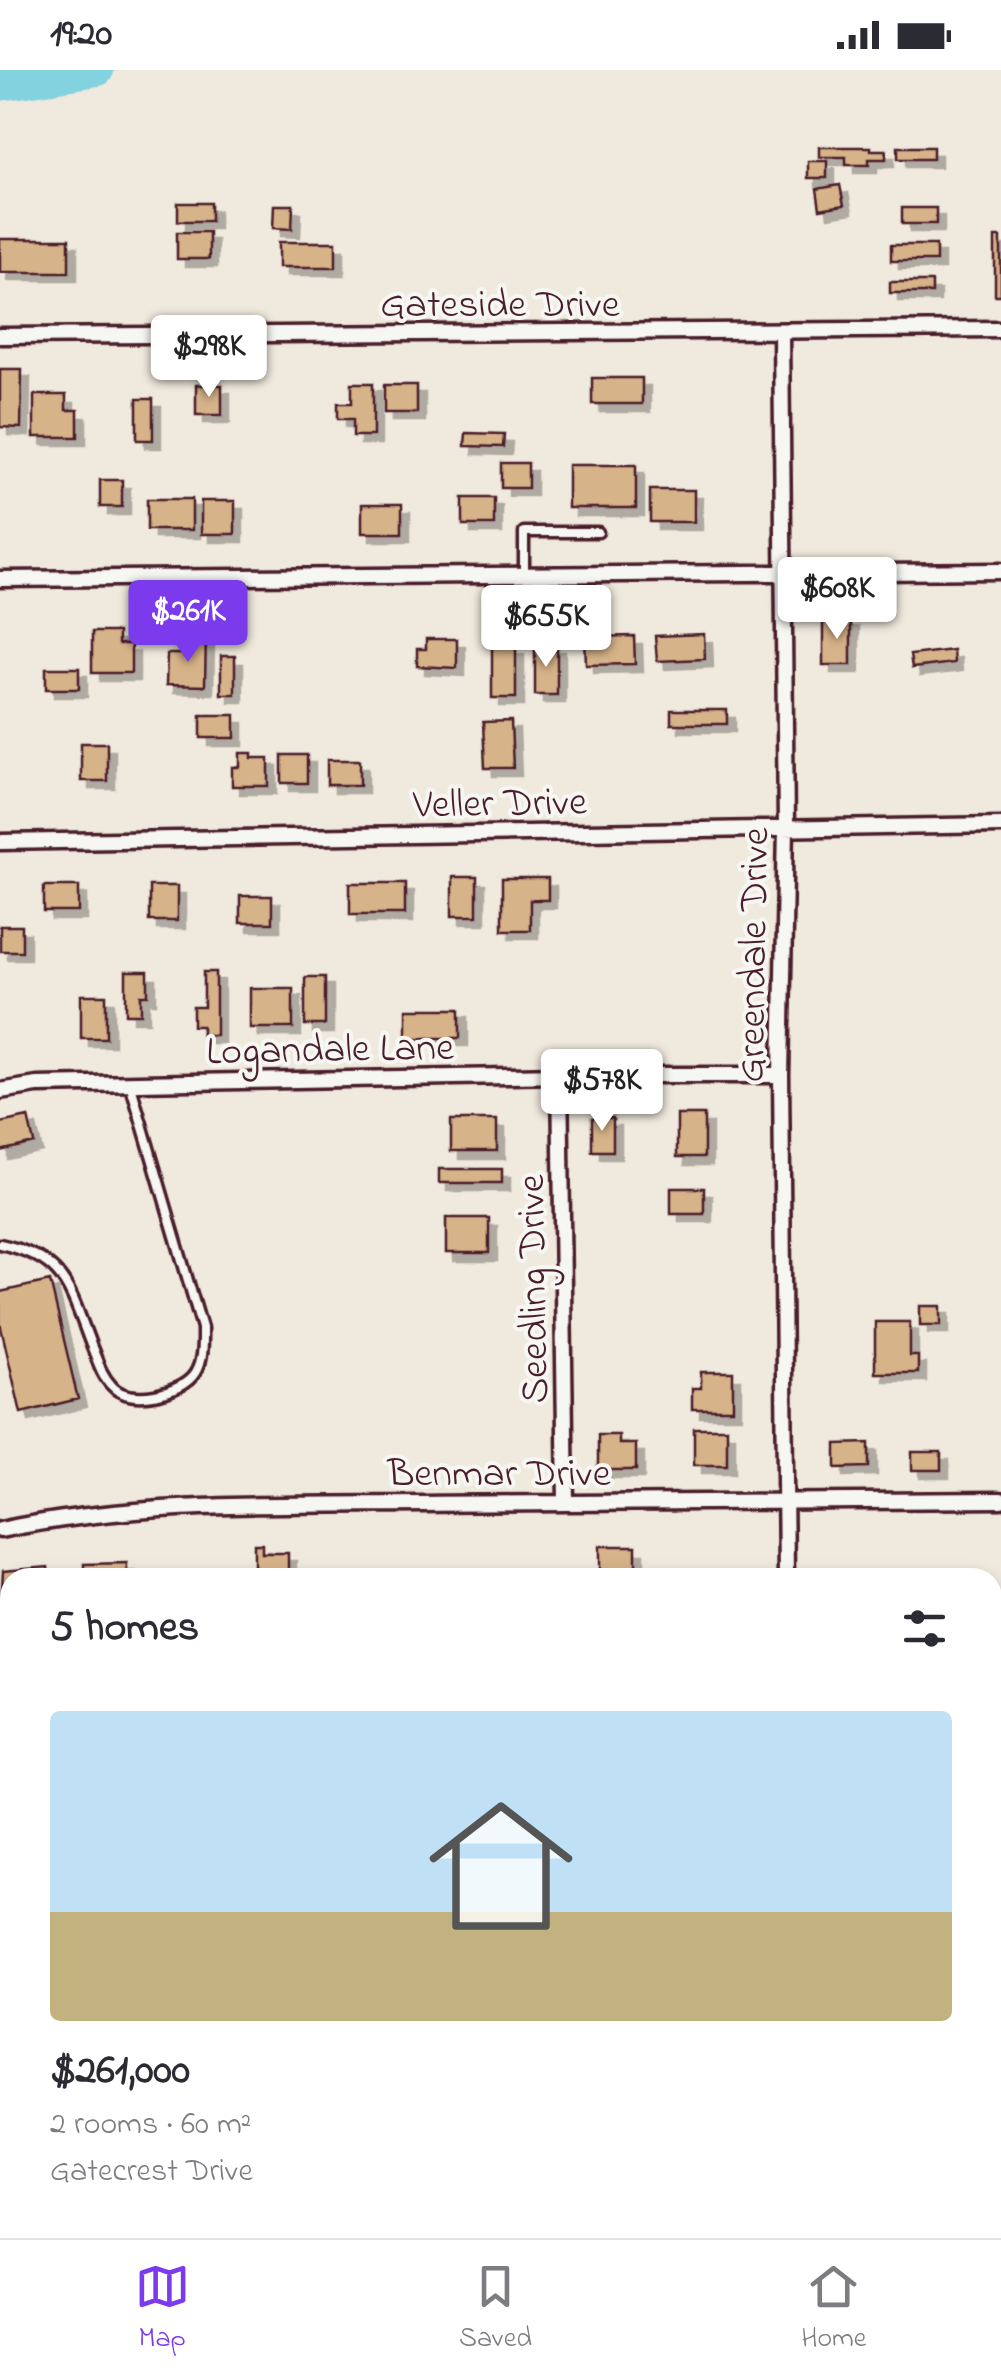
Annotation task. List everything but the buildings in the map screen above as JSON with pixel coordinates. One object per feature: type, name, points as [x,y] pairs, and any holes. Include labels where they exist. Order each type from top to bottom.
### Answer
[{"type":"street","name":"Gateside Drive","points":[[0,336],[1001,330]]},
{"type":"street","name":"Greendale Drive","points":[[781,333],[786,828],[781,1075],[786,1568]]},
{"type":"street","points":[[0,580],[1001,571]]},
{"type":"street","name":"Veller Drive","points":[[0,842],[1001,825]]},
{"type":"street","name":"Seedling Drive","points":[[560,1075],[566,1503]]},
{"type":"street","name":"Logandale Lane","points":[[0,1091],[37,1084],[781,1075]]},
{"type":"street","name":"Benmar Drive","points":[[0,1530],[89,1513],[148,1507],[1001,1500]]},
{"type":"lane","points":[[524,576],[524,532],[598,532]]},
{"type":"lane","points":[[0,1244],[42,1257],[56,1270],[70,1290],[101,1371],[113,1388],[137,1396],[189,1381],[198,1369],[202,1328],[130,1083]]},
{"type":"waterway","points":[[0,85],[98,70]]}]
